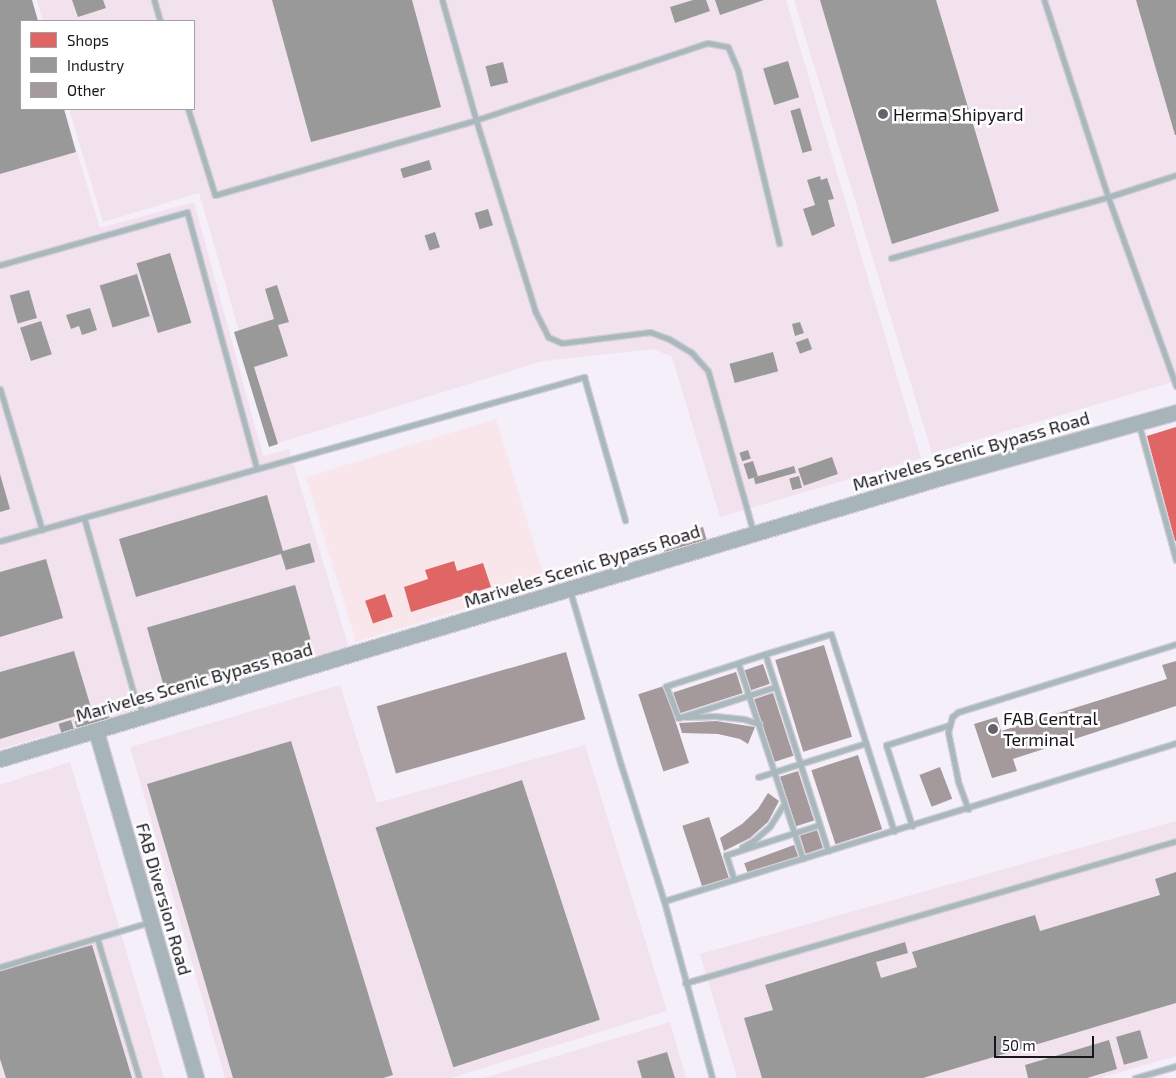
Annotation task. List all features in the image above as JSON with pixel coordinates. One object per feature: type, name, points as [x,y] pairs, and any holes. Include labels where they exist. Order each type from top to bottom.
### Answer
[{"type":"main road","name":"Mariveles Scenic Bypass Road","points":[[0,759],[146,717],[753,534],[1176,412]]},
{"type":"main road","name":"FAB Diversion Road","points":[[96,731],[196,1078]]},
{"type":"lane","points":[[154,0],[160,20]]},
{"type":"lane","points":[[442,0],[476,120],[535,311],[548,337],[562,343],[650,332],[669,339],[691,352],[708,372],[753,534]]},
{"type":"lane","points":[[1044,0],[1108,197],[1176,386]]},
{"type":"lane","points":[[188,110],[214,195],[476,120],[708,43],[728,47],[738,71],[779,244]]},
{"type":"lane","points":[[891,258],[1108,197],[1176,175]]},
{"type":"lane","points":[[0,265],[187,212],[257,469]]},
{"type":"lane","points":[[0,541],[584,377],[626,520]]},
{"type":"lane","points":[[0,389],[42,530]]},
{"type":"lane","points":[[1138,422],[1176,560]]},
{"type":"lane","points":[[84,518],[136,698],[146,717]]},
{"type":"lane","points":[[570,589],[621,765],[664,901],[712,1078]]},
{"type":"lane","points":[[678,718],[666,686],[831,634],[894,832]]},
{"type":"lane","points":[[968,809],[952,756],[948,732],[952,718],[970,707],[1176,644]]},
{"type":"lane","points":[[765,654],[828,852]]},
{"type":"lane","points":[[738,663],[803,860]]},
{"type":"lane","points":[[678,718],[775,687]]},
{"type":"lane","points":[[678,718],[715,716],[759,724]]},
{"type":"lane","points":[[912,826],[886,745],[950,725]]},
{"type":"lane","points":[[758,776],[866,743]]},
{"type":"lane","points":[[664,901],[894,832],[1176,743]]},
{"type":"lane","points":[[726,855],[753,841],[770,826],[784,804]]},
{"type":"lane","points":[[726,855],[819,824]]},
{"type":"lane","points":[[685,983],[1176,841]]},
{"type":"lane","points":[[726,855],[734,880]]},
{"type":"lane","points":[[0,967],[151,922]]},
{"type":"lane","points":[[98,938],[139,1078]]},
{"type":"lane","points":[[1135,1078],[1176,1066]]},
{"type":"shaded area","points":[[0,0],[32,0],[38,20],[20,20],[20,110],[64,110],[100,228],[194,202],[263,456],[289,449],[349,648],[0,749]]},
{"type":"shaded area","points":[[37,0],[786,0],[921,458],[720,517],[672,357],[653,349],[543,361],[272,445],[199,193],[103,222],[69,110],[195,110],[195,20],[43,20]]},
{"type":"shaded area","points":[[794,0],[1176,0],[1176,381],[932,453]]},
{"type":"shaded area","points":[[496,419],[546,583],[356,642],[306,477]]},
{"type":"shaded area","points":[[340,685],[377,803],[585,745],[667,1011],[451,1078],[225,1078],[130,747]]},
{"type":"shaded area","points":[[70,762],[164,1078],[0,1078],[0,785]]},
{"type":"shaded area","points":[[1176,821],[1176,1056],[1100,1078],[737,1078],[700,954]]},
{"type":"shaded area","points":[[670,1022],[686,1078],[483,1078]]},
{"type":"building: Shops","points":[[1176,427],[1176,541],[1175,541],[1147,436]]},
{"type":"building: Shops","points":[[454,561],[457,571],[483,563],[491,587],[411,612],[404,587],[428,579],[425,570]]},
{"type":"building: Shops","points":[[385,594],[393,617],[373,624],[365,601]]},
{"type":"building: Industry","points":[[0,0],[32,0],[38,20],[20,20],[20,110],[64,110],[76,152],[0,174]]},
{"type":"building: Industry","points":[[72,0],[103,0],[106,8],[78,17]]},
{"type":"building: Industry","points":[[272,0],[412,0],[441,107],[311,142]]},
{"type":"building: Industry","points":[[693,0],[706,0],[710,11],[675,23],[670,7]]},
{"type":"building: Industry","points":[[715,0],[764,0],[720,15]]},
{"type":"building: Industry","points":[[820,0],[936,0],[999,211],[892,244]]},
{"type":"building: Industry","points":[[1136,0],[1176,0],[1176,135],[1175,135]]},
{"type":"building: Industry","points":[[788,61],[799,97],[774,105],[763,69]]},
{"type":"building: Industry","points":[[503,62],[508,82],[491,87],[486,66]]},
{"type":"building: Industry","points":[[800,108],[812,150],[803,153],[790,111]]},
{"type":"building: Industry","points":[[429,160],[432,170],[403,178],[400,169]]},
{"type":"building: Industry","points":[[820,176],[821,180],[827,178],[834,199],[828,200],[835,226],[812,236],[803,209],[815,205],[807,180]]},
{"type":"building: Industry","points":[[488,209],[493,225],[480,229],[475,213]]},
{"type":"building: Industry","points":[[435,232],[440,247],[429,251],[425,235]]},
{"type":"building: Industry","points":[[170,253],[191,323],[158,333],[137,263]]},
{"type":"building: Industry","points":[[137,274],[150,316],[113,327],[100,285]]},
{"type":"building: Industry","points":[[277,285],[289,322],[278,325],[288,356],[254,367],[278,444],[269,447],[234,332],[274,319],[265,289]]},
{"type":"building: Industry","points":[[29,290],[37,318],[18,323],[10,296]]},
{"type":"building: Industry","points":[[90,308],[97,330],[82,335],[79,326],[71,329],[66,315]]},
{"type":"building: Industry","points":[[41,321],[52,354],[31,361],[20,328]]},
{"type":"building: Industry","points":[[800,322],[804,333],[795,336],[792,324]]},
{"type":"building: Industry","points":[[808,338],[812,349],[800,354],[796,342]]},
{"type":"building: Industry","points":[[773,352],[778,371],[735,383],[730,364]]},
{"type":"building: Industry","points":[[748,450],[751,459],[742,461],[739,453]]},
{"type":"building: Industry","points":[[832,457],[838,474],[804,486],[798,469]]},
{"type":"building: Industry","points":[[753,461],[758,476],[748,479],[743,464]]},
{"type":"building: Industry","points":[[794,466],[796,473],[756,484],[754,478]]},
{"type":"building: Industry","points":[[0,474],[10,509],[0,512]]},
{"type":"building: Industry","points":[[799,476],[802,488],[792,490],[789,478]]},
{"type":"building: Industry","points":[[267,495],[283,551],[310,543],[315,562],[286,570],[281,554],[136,597],[119,539]]},
{"type":"building: Industry","points":[[46,559],[63,618],[0,637],[0,572]]},
{"type":"building: Industry","points":[[295,585],[313,647],[165,689],[147,627]]},
{"type":"building: Industry","points":[[74,651],[92,711],[0,739],[0,672]]},
{"type":"building: Industry","points":[[107,711],[111,723],[79,734],[75,722]]},
{"type":"building: Industry","points":[[71,720],[74,730],[61,733],[59,724]]},
{"type":"building: Industry","points":[[291,741],[393,1075],[383,1078],[233,1078],[147,784]]},
{"type":"building: Industry","points":[[522,780],[600,1020],[453,1067],[376,828]]},
{"type":"building: Industry","points":[[1176,872],[1176,1003],[923,1078],[762,1078],[744,1018],[773,1010],[765,985],[905,942],[908,953],[876,962],[881,978],[917,967],[912,952],[1035,915],[1040,931],[1160,895],[1155,879]]},
{"type":"building: Industry","points":[[92,945],[132,1078],[6,1078],[0,1059],[0,971]]},
{"type":"building: Industry","points":[[1140,1030],[1148,1058],[1124,1065],[1116,1037]]},
{"type":"building: Industry","points":[[1109,1040],[1117,1069],[1087,1078],[1028,1078],[1025,1065]]},
{"type":"building: Industry","points":[[667,1052],[675,1078],[642,1078],[637,1061]]},
{"type":"building: Other","points":[[703,527],[707,541],[665,554],[661,539]]},
{"type":"building: Other","points":[[824,645],[852,737],[803,752],[775,660]]},
{"type":"building: Other","points":[[566,652],[585,719],[396,774],[377,706]]},
{"type":"building: Other","points":[[1176,661],[1176,706],[1013,759],[1017,771],[992,778],[974,724],[997,717],[1001,731],[1167,679],[1162,665]]},
{"type":"building: Other","points":[[763,664],[770,684],[751,690],[744,671]]},
{"type":"building: Other","points":[[736,672],[743,693],[680,713],[673,692]]},
{"type":"building: Other","points":[[664,686],[689,763],[663,771],[638,694]]},
{"type":"building: Other","points":[[773,693],[793,756],[774,762],[754,699]]},
{"type":"building: Other","points":[[716,721],[755,727],[748,744],[740,739],[718,734],[682,733],[679,723]]},
{"type":"building: Other","points":[[858,755],[882,829],[836,844],[811,770]]},
{"type":"building: Other","points":[[940,767],[952,799],[932,807],[919,775]]},
{"type":"building: Other","points":[[798,771],[814,820],[796,826],[780,777]]},
{"type":"building: Other","points":[[768,793],[779,801],[768,822],[750,838],[724,851],[720,838],[742,824],[758,809]]},
{"type":"building: Other","points":[[709,817],[729,879],[702,887],[682,826]]},
{"type":"building: Other","points":[[817,830],[823,848],[806,854],[800,836]]},
{"type":"building: Other","points":[[794,845],[798,856],[748,874],[744,863]]},
{"type":"place","name":"Herma Shipyard","points":[[883,114]]},
{"type":"place","name":"FAB Central Terminal","points":[[993,729]]}]
